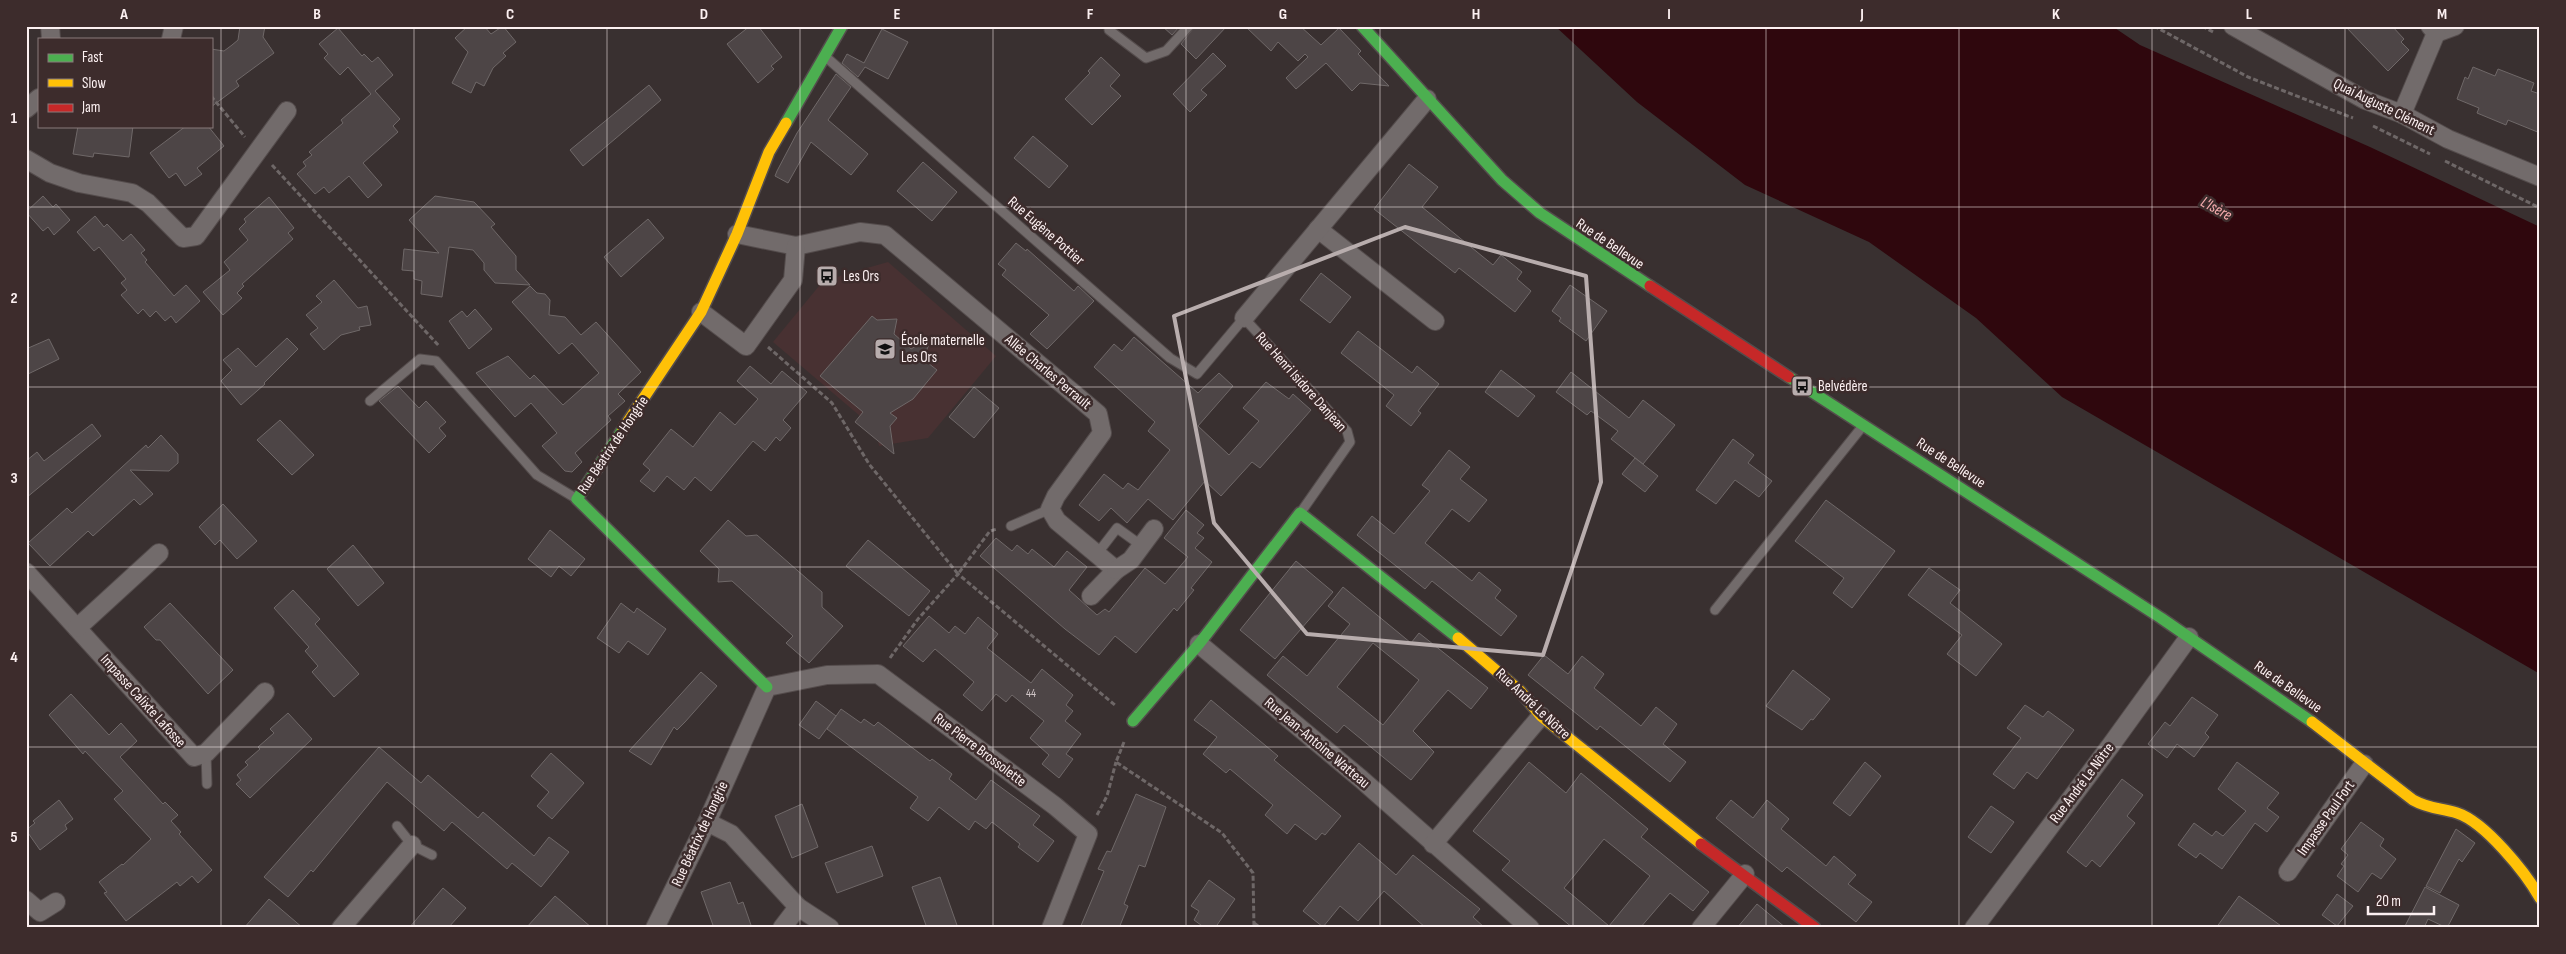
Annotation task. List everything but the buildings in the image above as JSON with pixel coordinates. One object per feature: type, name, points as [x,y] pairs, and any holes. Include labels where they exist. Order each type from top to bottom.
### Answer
[{"type":"street","name":"Rue Béatrix de Hongrie","points":[[655,928],[707,822],[768,687],[577,499],[701,312],[736,234],[768,152],[842,26]]},
{"type":"street","name":"Rue de Bellevue","points":[[1362,26],[1502,180],[1540,213],[1678,306],[2188,637],[2321,728],[2364,764],[2414,800],[2428,808],[2458,813],[2476,824],[2512,858],[2530,880],[2540,898]]},
{"type":"street","name":"Quai Auguste Clément","points":[[2233,26],[2365,100],[2402,114],[2448,139],[2540,177]]},
{"type":"street","points":[[2402,114],[2433,30],[2455,26]]},
{"type":"street","points":[[26,108],[38,99]]},
{"type":"street","name":"Rue Henri Isidore Danjean","points":[[1244,318],[1428,99]]},
{"type":"street","points":[[26,159],[50,173],[79,182],[132,193],[148,203],[183,238],[196,236],[287,111]]},
{"type":"street","points":[[1318,229],[1436,321]]},
{"type":"street","name":"Allée Charles Perrault","points":[[736,234],[796,246],[860,232],[885,236],[1098,414],[1102,433],[1056,496],[1050,509]]},
{"type":"street","points":[[701,312],[746,346],[793,280],[796,246]]},
{"type":"street","points":[[1050,509],[1056,521],[1116,570]]},
{"type":"street","name":"Rue Henri Isidore Danjean","points":[[1134,721],[1199,644],[1300,513]]},
{"type":"street","name":"Rue André Le Nôtre","points":[[1300,513],[1492,665],[1520,691],[1541,716],[1686,833],[1745,874],[1815,928]]},
{"type":"street","points":[[1091,596],[1116,570],[1131,560],[1154,529]]},
{"type":"street","points":[[77,628],[159,553]]},
{"type":"street","name":"Impasse Calixte Lafosse","points":[[26,572],[194,757],[206,754],[265,692]]},
{"type":"street","name":"Rue André Le Nôtre","points":[[1974,928],[2105,753],[2188,637]]},
{"type":"street","name":"Rue Jean-Antoine Watteau","points":[[1199,644],[1361,780],[1530,928]]},
{"type":"street","points":[[768,687],[827,676],[878,674]]},
{"type":"street","name":"Rue Pierre Brossolette","points":[[878,674],[1055,806],[1088,834]]},
{"type":"street","points":[[1432,844],[1541,716]]},
{"type":"street","name":"Impasse Paul Fort","points":[[2288,872],[2364,764]]},
{"type":"street","points":[[707,822],[731,834],[798,907],[830,928]]},
{"type":"street","points":[[1051,928],[1088,834]]},
{"type":"street","points":[[341,928],[412,845]]},
{"type":"street","points":[[1701,928],[1745,874]]},
{"type":"street","points":[[26,900],[40,912],[56,902]]},
{"type":"street","points":[[782,928],[798,907]]},
{"type":"lane","points":[[1109,30],[1146,58],[1166,51],[1189,26]]},
{"type":"lane","name":"Rue Eugène Pottier","points":[[825,56],[1170,358],[1197,374],[1244,318]]},
{"type":"lane","name":"Rue Henri Isidore Danjean","points":[[1244,318],[1347,431],[1350,442],[1300,513]]},
{"type":"lane","points":[[370,401],[420,359],[436,360],[537,475],[577,499]]},
{"type":"lane","points":[[1715,610],[1864,425]]},
{"type":"lane","points":[[1011,526],[1050,509]]},
{"type":"lane","points":[[1097,554],[1118,528],[1142,546]]},
{"type":"lane","points":[[206,754],[207,784]]},
{"type":"lane","points":[[397,826],[412,845],[432,855]]},
{"type":"path","points":[[2154,26],[2248,77],[2359,120]]},
{"type":"path","points":[[212,97],[229,120],[445,352]]},
{"type":"path","points":[[2368,124],[2540,208]]},
{"type":"path","points":[[754,335],[832,403],[869,464],[958,574],[1134,721],[1116,762],[1106,796],[1088,834]]},
{"type":"path","points":[[878,674],[918,619],[958,574],[990,531],[1011,526]]},
{"type":"path","points":[[1116,762],[1222,833],[1253,873],[1254,928]]},
{"type":"path","points":[[1254,922],[1261,928]]},
{"type":"highlighted area","points":[[1405,227],[1586,276],[1601,482],[1543,655],[1307,634],[1214,523],[1174,316]]},
{"type":"shaded area","name":"École maternelle Les Ors","points":[[888,262],[996,356],[928,438],[879,446],[878,441],[855,422],[860,416],[773,342],[819,286],[842,275]]},
{"type":"water","name":"L'Isère","points":[[1555,26],[2112,26],[2140,45],[2370,147],[2540,227],[2540,674],[2062,397],[1976,318],[1869,242],[1745,185],[1637,102]]},
{"type":"traffic: fast","points":[[786,123],[842,26]]},
{"type":"traffic: fast","points":[[1362,26],[1502,180],[1540,213],[1650,286]]},
{"type":"traffic: fast","points":[[1789,377],[2161,618],[2312,722]]},
{"type":"traffic: fast","points":[[623,429],[577,499],[767,687]]},
{"type":"traffic: fast","points":[[1133,721],[1199,644],[1300,513],[1458,638]]},
{"type":"traffic: slow","points":[[623,429],[701,312],[737,234],[769,152],[786,123]]},
{"type":"traffic: slow","points":[[1458,638],[1520,691],[1541,716],[1701,844]]},
{"type":"traffic: slow","points":[[2312,722],[2413,800],[2430,807],[2457,813],[2480,827],[2515,862],[2540,898]]},
{"type":"traffic: jam","points":[[1650,286],[1789,377]]},
{"type":"traffic: jam","points":[[1701,844],[1815,928]]},
{"type":"place","name":"Les Ors","points":[[827,276]]},
{"type":"place","name":"École maternelle Les Ors","points":[[885,349]]},
{"type":"place","name":"Belvédère","points":[[1802,386]]}]
